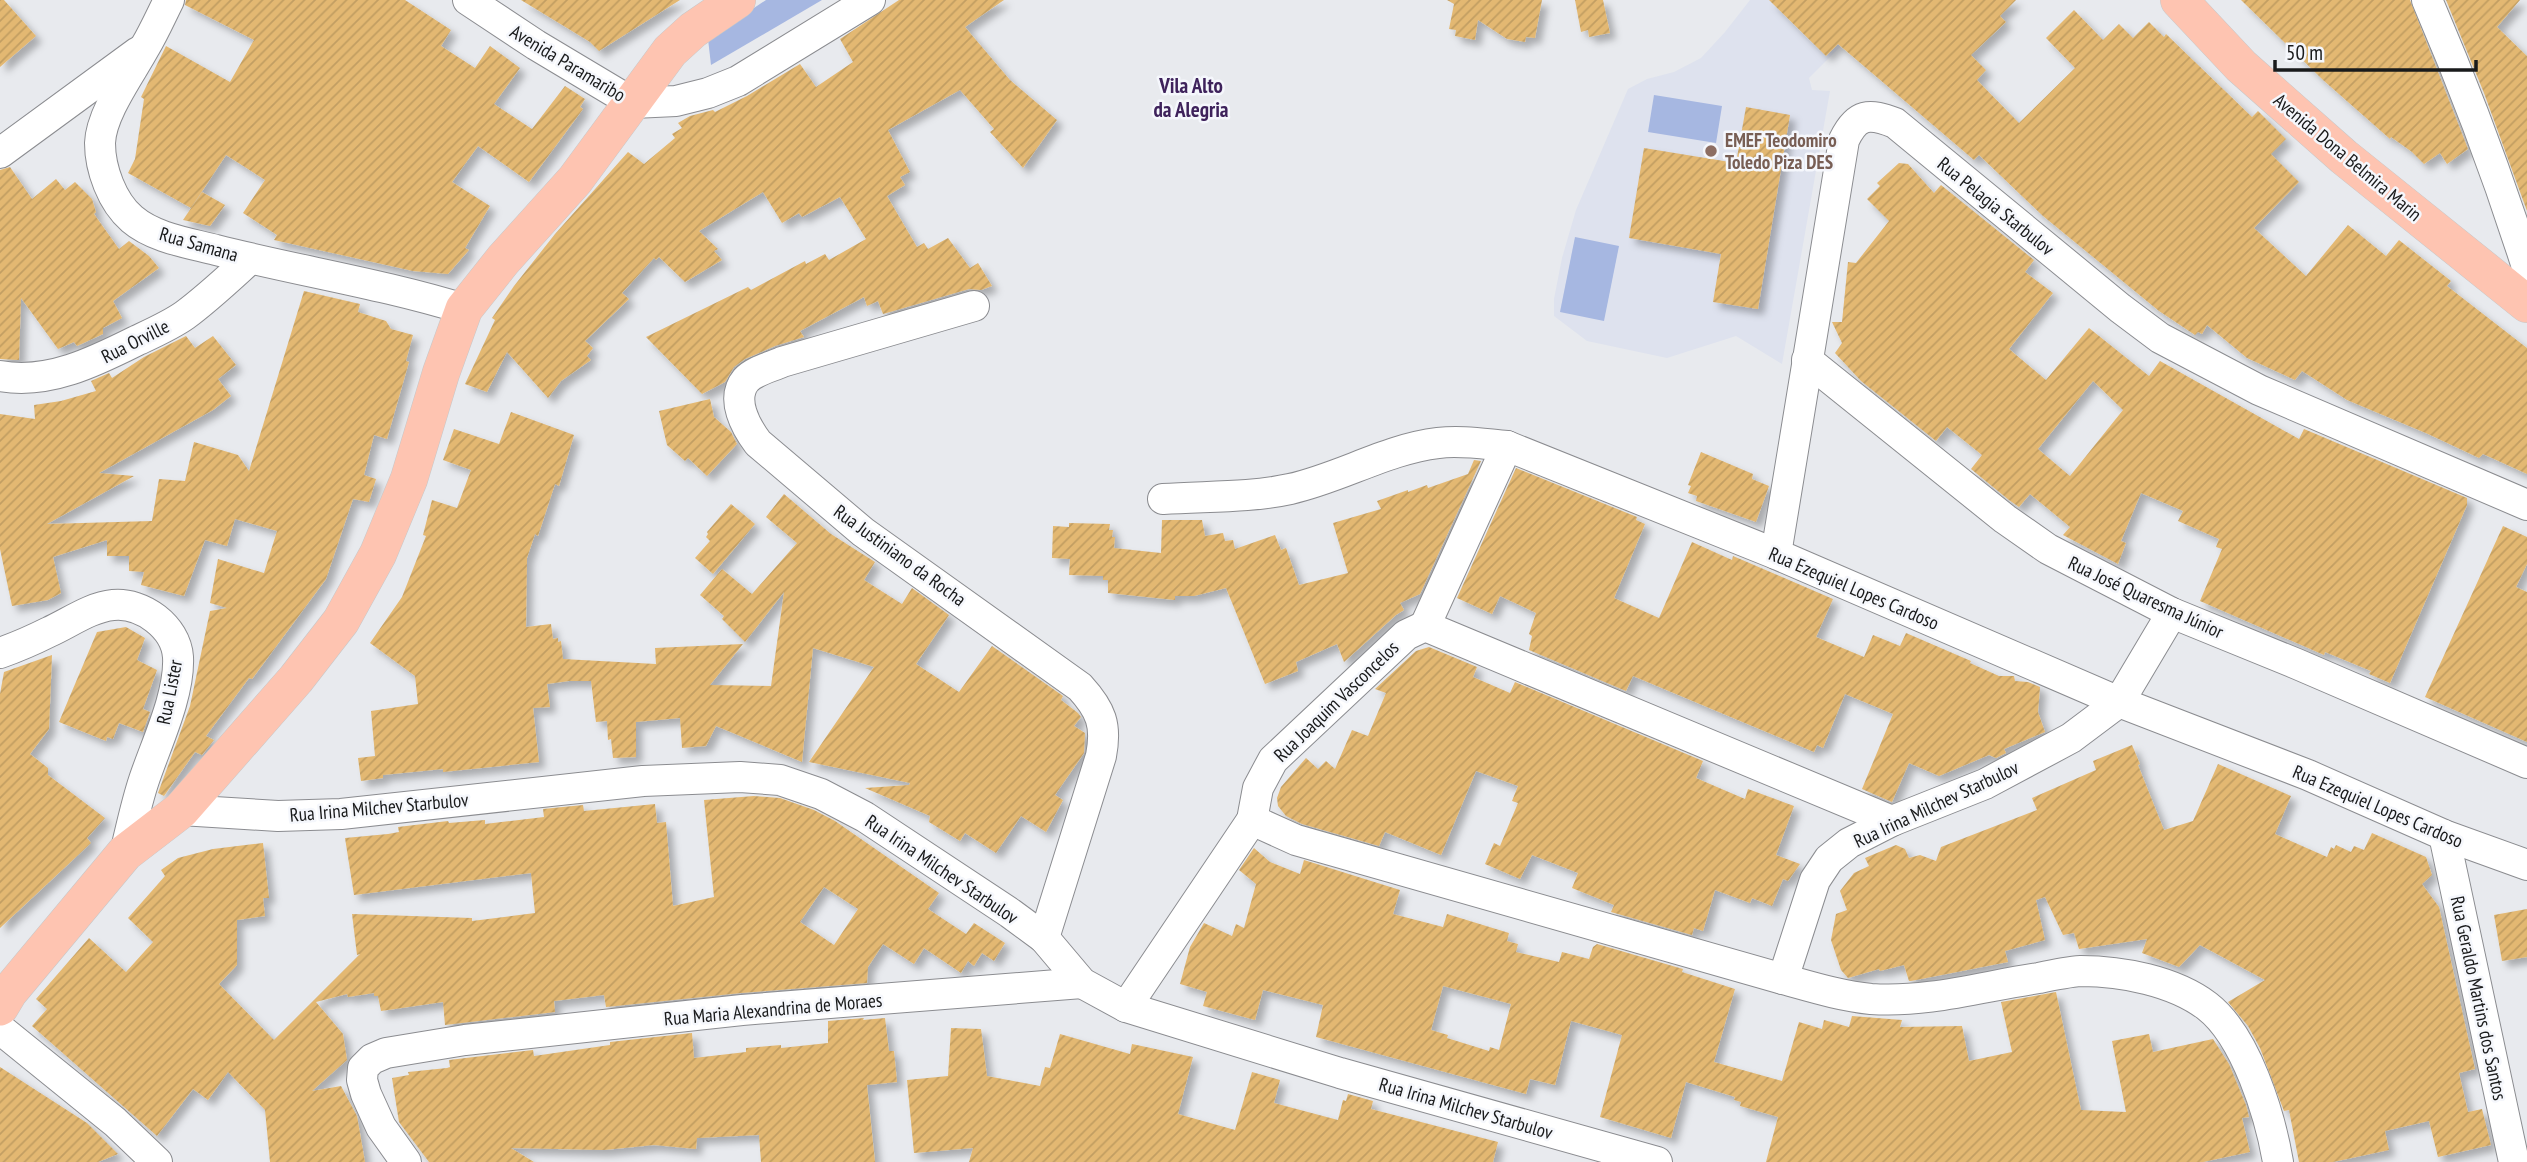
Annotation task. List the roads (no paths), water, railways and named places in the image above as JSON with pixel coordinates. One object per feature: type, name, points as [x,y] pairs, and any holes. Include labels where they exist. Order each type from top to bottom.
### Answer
[{"type":"main road","points":[[0,1007],[18,981],[125,853],[181,810],[296,680],[347,610],[379,554],[409,479],[441,373],[464,309],[503,260],[575,180],[670,51],[693,30],[737,0]]},
{"type":"main road","name":"Avenida Dona Belmira Marin","points":[[2179,0],[2241,66],[2344,157],[2527,304]]},
{"type":"street","name":"Rua Samana","points":[[169,0],[104,123],[100,142],[109,185],[117,201],[132,219],[152,231],[180,241],[250,259],[410,293],[464,309]]},
{"type":"street","name":"Avenida Paramaribo","points":[[468,0],[536,45],[633,103]]},
{"type":"street","points":[[633,103],[676,101],[708,93],[738,81],[870,0]]},
{"type":"street","points":[[2427,0],[2490,153],[2527,267]]},
{"type":"street","points":[[0,153],[145,47]]},
{"type":"street","points":[[71,102],[104,123]]},
{"type":"street","name":"Rua Pelagia Starbulov","points":[[1776,554],[1844,139],[1858,120],[1868,116],[1895,124],[2160,338],[2259,390],[2527,505]]},
{"type":"street","name":"Rua Orville","points":[[0,376],[51,374],[74,370],[100,360],[184,316],[250,259]]},
{"type":"street","name":"Rua Justiniano da Rocha","points":[[974,306],[759,371],[746,380],[738,401],[748,429],[758,443],[853,523],[1080,687],[1093,700],[1102,719],[1104,737],[1101,756],[1044,938]]},
{"type":"street","name":"Rua José Quaresma Júnior","points":[[1807,360],[2005,519],[2048,549],[2172,613],[2527,764]]},
{"type":"street","name":"Rua Ezequiel Lopes Cardoso","points":[[1163,499],[1291,489],[1438,442],[1507,446],[1776,554],[2119,702],[2308,775],[2444,835],[2527,866]]},
{"type":"street","points":[[1507,446],[1425,626],[1892,821]]},
{"type":"street","name":"Rua Lister","points":[[0,653],[47,634],[91,611],[114,605],[138,609],[166,627],[172,636],[178,657],[175,681],[143,783],[125,853]]},
{"type":"street","name":"Rua Irina Milchev Starbulov","points":[[1783,979],[1815,880],[1829,859],[1849,842],[1892,821],[1985,784],[2071,738],[2119,702],[2172,613]]},
{"type":"street","name":"Rua Joaquim Vasconcelos","points":[[1252,820],[1258,788],[1273,760],[1406,635],[1425,626]]},
{"type":"street","name":"Rua Irina Milchev Starbulov","points":[[181,810],[278,816],[341,814],[643,782],[740,777],[780,780],[821,793],[865,817],[1044,938],[1082,983],[1126,1007],[1340,1073],[1657,1162]]},
{"type":"street","points":[[1126,1007],[1252,820],[1296,840],[1831,992],[1872,999],[1966,992],[2080,971],[2123,975],[2175,988],[2208,1006],[2233,1035],[2250,1066],[2274,1139],[2278,1162]]},
{"type":"street","name":"Rua Geraldo Martins dos Santos","points":[[2444,835],[2514,1162]]},
{"type":"street","name":"Rua Maria Alexandrina de Moraes","points":[[405,1162],[381,1127],[362,1080],[363,1068],[372,1059],[386,1053],[465,1040],[742,1010],[1082,983]]},
{"type":"street","points":[[0,1029],[115,1122],[157,1162]]},
{"type":"place","name":"EMEF Teodomiro Toledo Piza DES","points":[[1711,151]]},
{"type":"district","name":"Vila Alto da Alegria","points":[[1191,97]]}]
